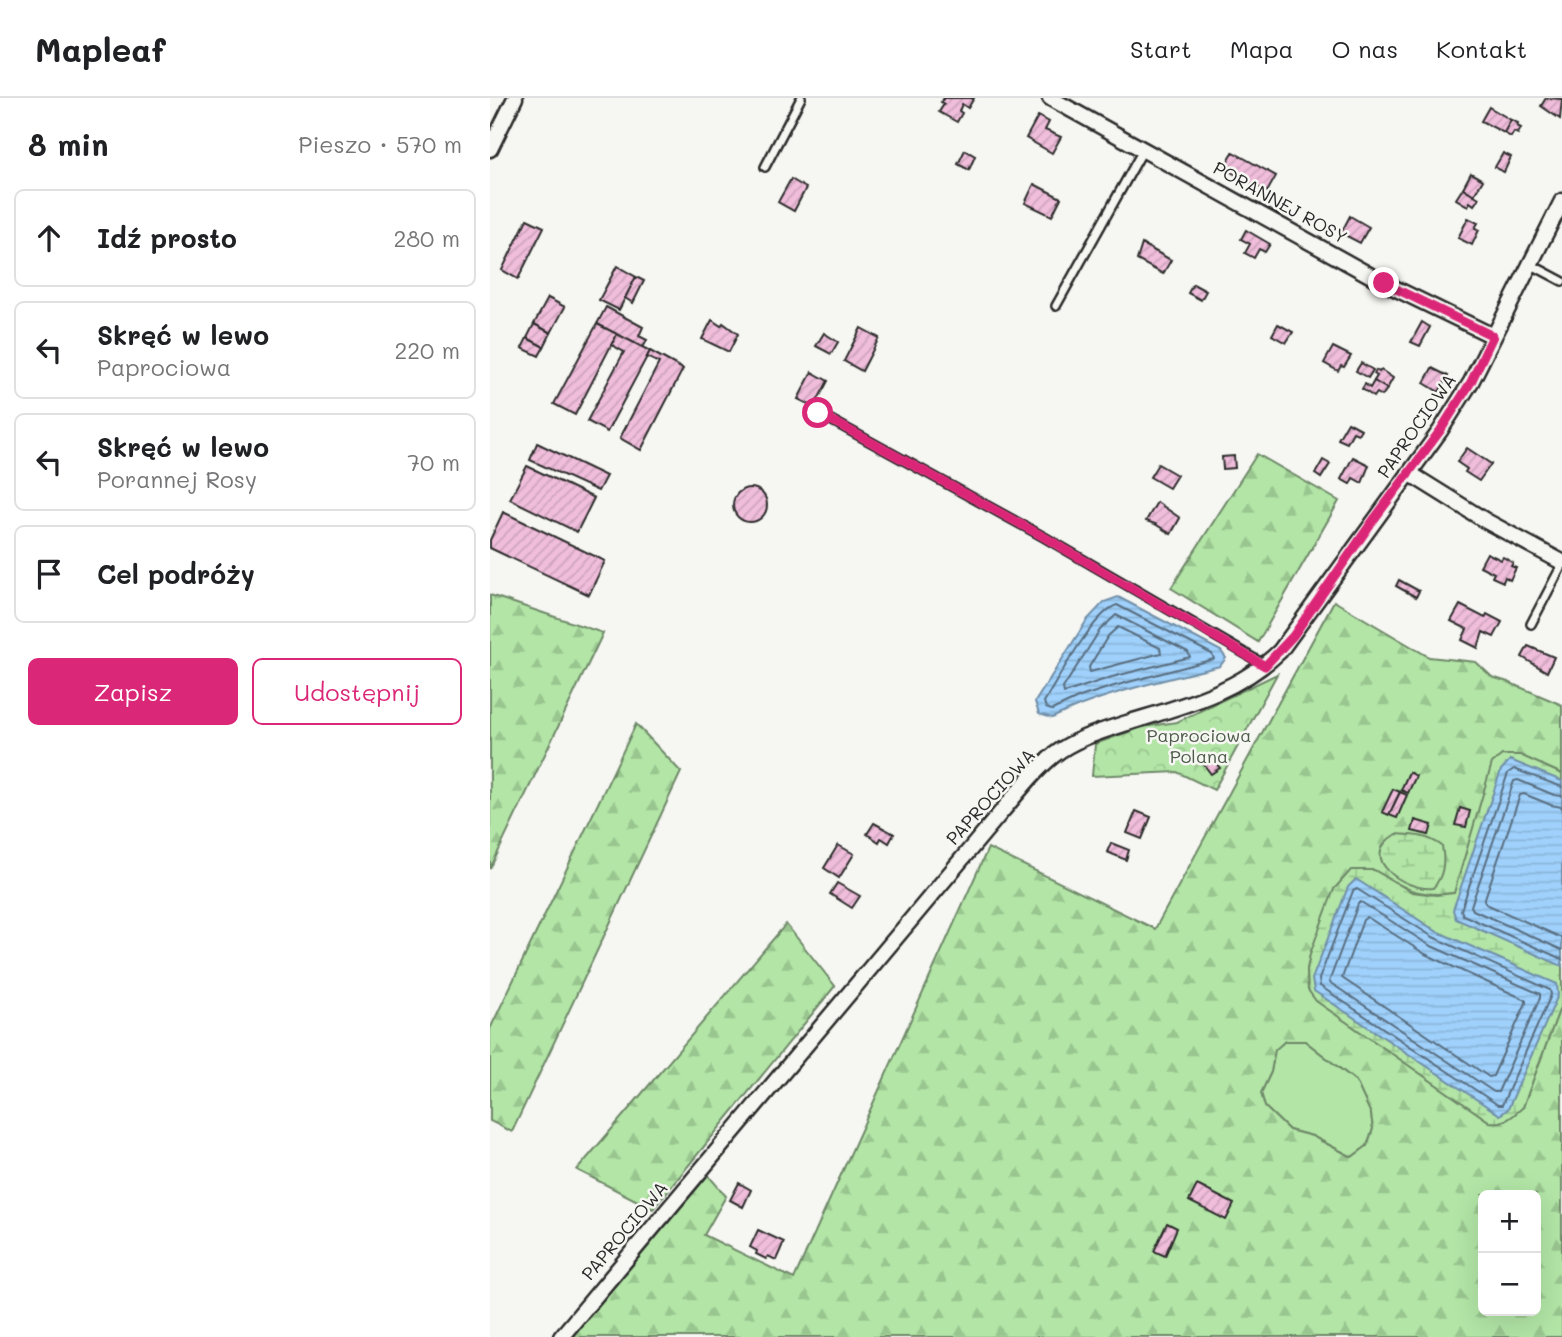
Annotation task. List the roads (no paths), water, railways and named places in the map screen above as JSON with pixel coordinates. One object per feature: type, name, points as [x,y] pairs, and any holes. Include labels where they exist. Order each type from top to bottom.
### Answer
[{"type":"street","points":[[490,149],[516,98]]},
{"type":"street","name":"PORANNEJ ROSY","points":[[1051,98],[1384,283],[1493,336]]},
{"type":"street","name":"PAPROCIOWA","points":[[561,1337],[1011,800],[1055,754],[1092,734],[1195,702],[1229,688],[1265,666],[1293,636],[1471,382],[1562,201]]},
{"type":"street","points":[[1409,473],[1486,521],[1562,563]]},
{"type":"lane","points":[[765,167],[801,98]]},
{"type":"lane","points":[[1056,306],[1143,150]]},
{"type":"lane","points":[[1529,264],[1562,281]]},
{"type":"lane","points":[[818,413],[1044,537],[1265,666]]},
{"type":"lane","points":[[1531,624],[1562,563]]},
{"type":"water","points":[[1118,597],[1221,651],[1226,658],[1220,666],[1113,694],[1052,718],[1039,714],[1035,702],[1087,620],[1104,602]]},
{"type":"water","points":[[1510,760],[1562,781],[1562,966],[1456,919],[1453,910],[1501,770]]},
{"type":"water","points":[[1356,879],[1436,931],[1557,984],[1558,995],[1508,1109],[1500,1115],[1314,991],[1312,979],[1348,887]]},
{"type":"park label","name":"Paprociowa Polana","points":[[1199,746]]}]
